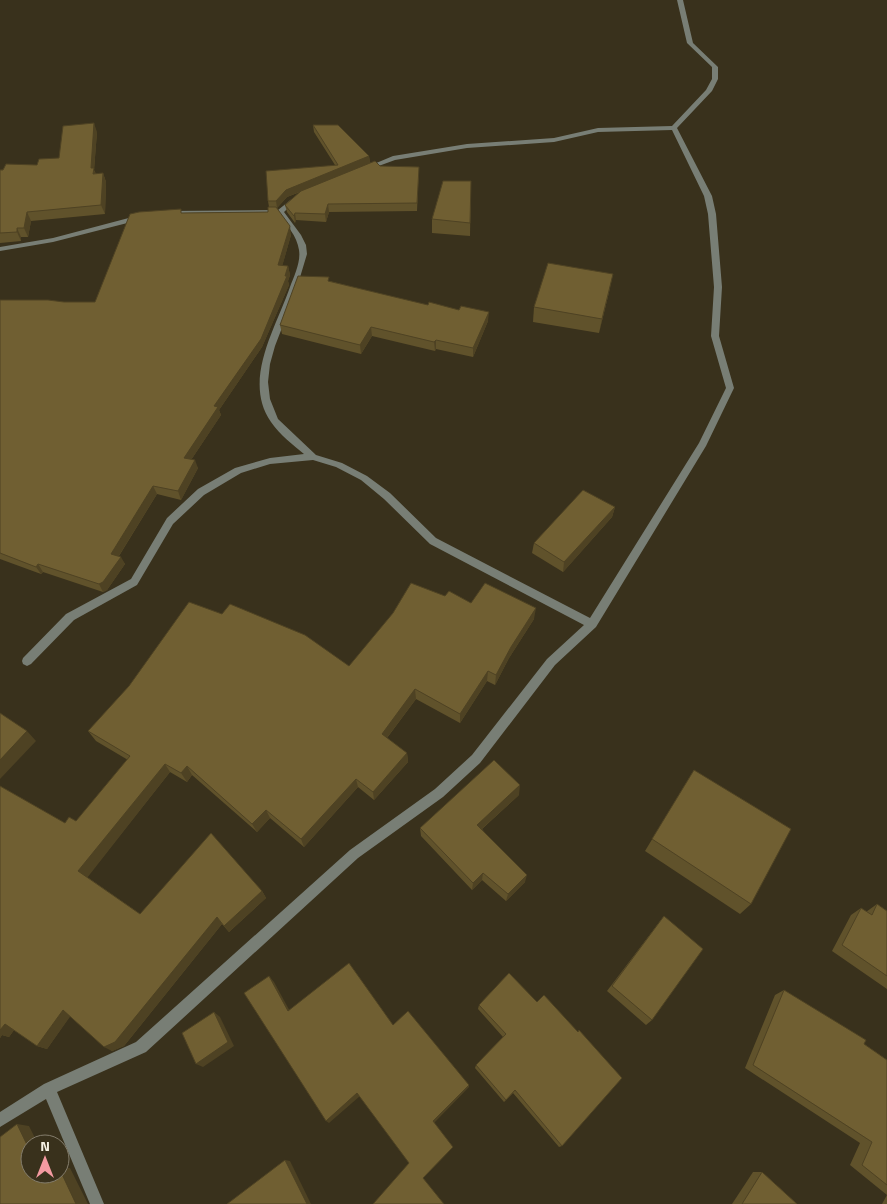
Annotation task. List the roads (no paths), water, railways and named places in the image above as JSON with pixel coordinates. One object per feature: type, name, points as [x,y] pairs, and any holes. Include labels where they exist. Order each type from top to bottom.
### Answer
[{"type":"street","points":[[362,170],[393,158],[467,146],[554,140],[598,130],[674,128],[709,91],[714,79],[715,66],[694,49],[690,42],[680,0]]},
{"type":"street","points":[[0,1120],[49,1089],[141,1047],[354,854],[439,793],[476,759],[551,662],[592,624],[703,444],[730,388],[715,336],[718,286],[712,214],[708,196],[674,128]]},
{"type":"street","points":[[159,214],[185,212],[280,212],[291,201],[300,196]]},
{"type":"street","points":[[280,212],[299,236],[304,253],[291,297],[273,336],[263,384],[266,401],[273,418],[313,457]]},
{"type":"street","points":[[0,249],[53,240],[150,215]]},
{"type":"street","points":[[27,660],[70,617],[134,582],[170,521],[201,492],[238,470],[270,460],[313,457],[339,465],[364,478],[387,496],[433,541],[592,624]]},
{"type":"street","points":[[49,1089],[97,1204]]}]
